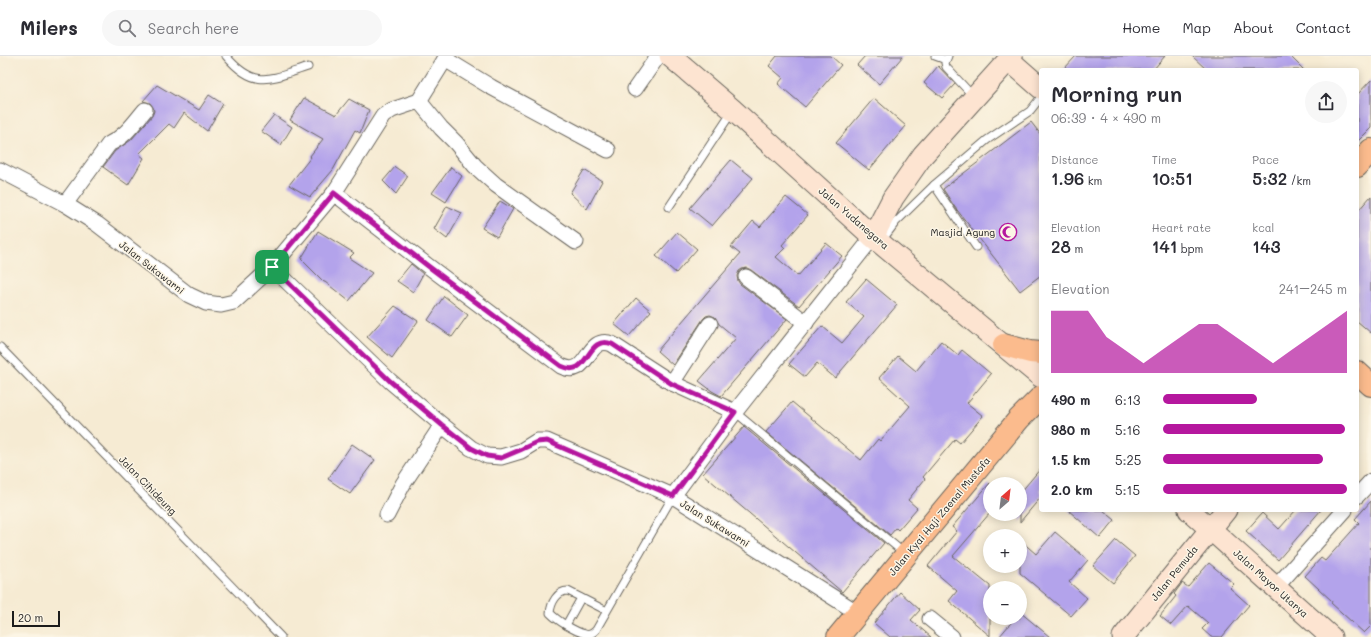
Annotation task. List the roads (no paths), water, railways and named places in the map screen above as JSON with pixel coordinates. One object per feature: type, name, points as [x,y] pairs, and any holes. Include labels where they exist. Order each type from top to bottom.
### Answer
[{"type":"main road","name":"Jalan Yudanegara","points":[[670,56],[733,110],[877,240],[1039,375]]},
{"type":"main road","points":[[877,240],[893,198],[923,155],[1010,58],[1039,86]]},
{"type":"main road","points":[[1359,164],[1371,150]]},
{"type":"main road","points":[[1004,345],[1039,353]]},
{"type":"main road","points":[[1359,374],[1371,385]]},
{"type":"main road","name":"Jalan Kyai Haji Zaenal Mustofa","points":[[838,637],[1019,419],[1039,399]]},
{"type":"main road","points":[[1191,512],[1210,529]]},
{"type":"main road","name":"Jalan Pemuda","points":[[1123,637],[1224,512]]},
{"type":"main road","name":"Jalan Mayor Utarya","points":[[1210,529],[1332,637]]},
{"type":"street","points":[[636,89],[658,56]]},
{"type":"street","points":[[272,267],[334,193],[383,116],[392,110],[419,101],[446,57],[491,87],[608,150]]},
{"type":"street","points":[[419,101],[475,166],[496,185],[576,242]]},
{"type":"street","points":[[65,204],[109,144],[124,135],[145,110]]},
{"type":"street","name":"Jalan Sukawarni","points":[[0,170],[65,204],[97,224],[189,295],[206,303],[221,305],[234,302],[272,267],[390,381],[471,448],[487,456],[501,458],[537,442],[547,441],[673,496],[858,613]]},
{"type":"street","points":[[334,193],[561,366],[568,369],[574,369],[579,366],[596,346],[601,342],[606,342],[612,344],[672,384],[735,412]]},
{"type":"street","points":[[673,496],[735,412],[806,324],[877,240]]},
{"type":"street","points":[[746,277],[806,324]]},
{"type":"street","points":[[672,384],[710,324]]},
{"type":"street","points":[[387,515],[403,484],[442,425]]},
{"type":"street","points":[[1359,494],[1371,481]]},
{"type":"street","points":[[1276,587],[1343,512]]},
{"type":"street","points":[[930,619],[952,637]]},
{"type":"lane","points":[[226,56],[235,66],[250,77],[267,80],[308,67]]},
{"type":"lane","points":[[934,56],[947,58],[945,63],[946,67],[974,97]]},
{"type":"lane","points":[[877,240],[934,185],[986,140],[1030,111],[1039,100]]},
{"type":"lane","points":[[669,207],[733,110]]},
{"type":"lane","points":[[934,185],[976,247]]},
{"type":"lane","name":"Jalan Cihideung","points":[[0,347],[281,637]]},
{"type":"lane","points":[[735,412],[906,555]]},
{"type":"lane","points":[[607,611],[568,590],[563,590],[559,593],[551,607],[550,613],[566,625],[586,635],[593,634],[596,630],[607,611],[673,496]]},
{"type":"lane","points":[[566,625],[581,598]]},
{"type":"place","name":"Masjid Agung","points":[[1008,232]]}]
